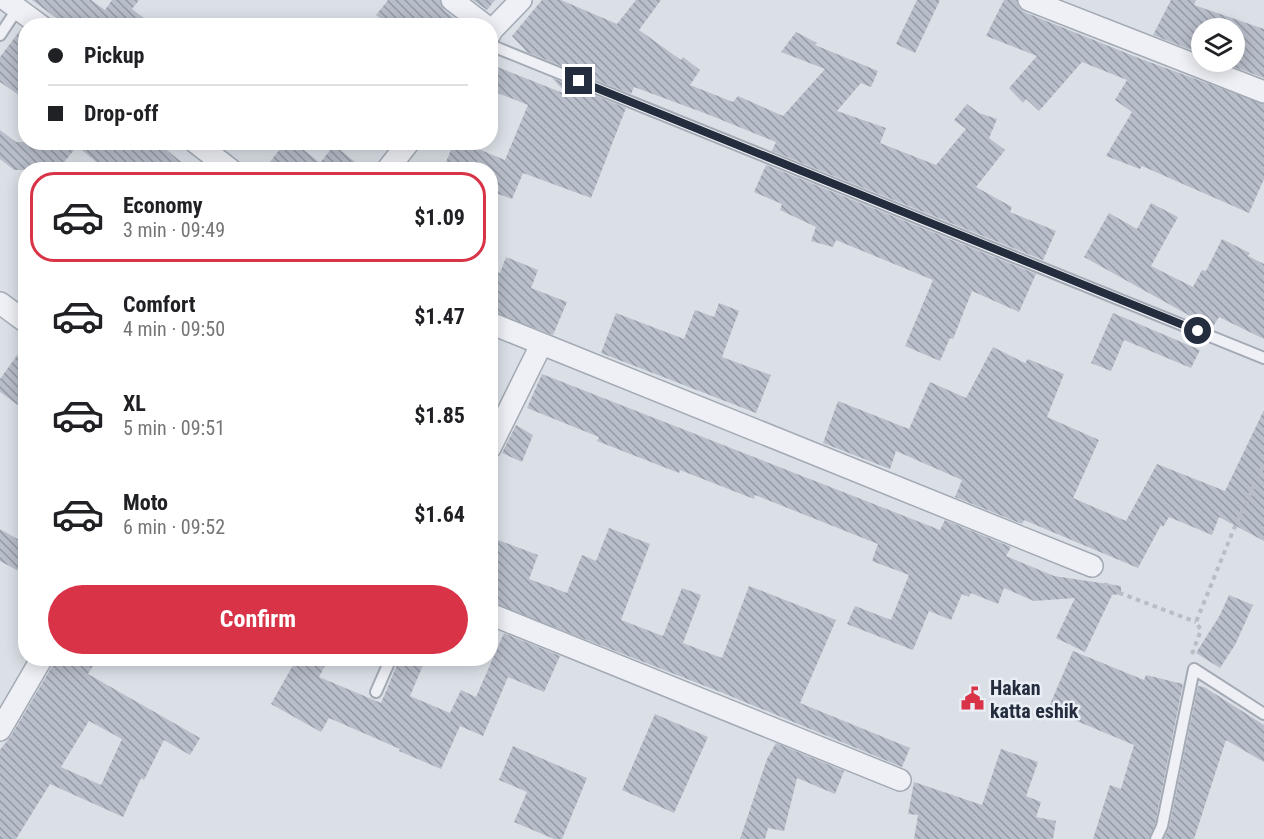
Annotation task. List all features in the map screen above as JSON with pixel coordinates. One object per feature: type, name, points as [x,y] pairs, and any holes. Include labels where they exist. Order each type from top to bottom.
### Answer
[{"type":"street","points":[[452,0],[473,18]]},
{"type":"street","points":[[498,24],[521,0]]},
{"type":"street","points":[[1029,0],[1264,93]]},
{"type":"street","points":[[12,4],[30,18]]},
{"type":"street","points":[[205,150],[221,162]]},
{"type":"street","points":[[393,162],[403,150]]},
{"type":"street","points":[[0,303],[18,316]]},
{"type":"street","points":[[498,326],[1092,566]]},
{"type":"street","points":[[498,432],[541,345]]},
{"type":"street","points":[[498,617],[900,780]]},
{"type":"street","points":[[0,730],[37,666]]},
{"type":"lane","points":[[0,35],[12,4]]},
{"type":"lane","points":[[498,36],[1264,358]]},
{"type":"lane","points":[[376,692],[387,666]]},
{"type":"lane","points":[[1156,839],[1162,826],[1194,669],[1264,714]]},
{"type":"path","points":[[1196,622],[1233,531],[1264,464]]},
{"type":"path","points":[[1092,566],[1102,583],[1114,588],[1117,592],[1196,622],[1201,630],[1191,661],[1194,669]]},
{"type":"building","points":[[32,0],[91,0],[105,10],[112,0],[139,0],[132,9],[144,18],[56,18]]},
{"type":"building","points":[[388,0],[440,0],[444,10],[454,18],[380,18],[376,15]]},
{"type":"building","points":[[473,0],[495,0],[487,10]]},
{"type":"building","points":[[542,0],[561,0],[617,24],[636,0],[661,0],[639,30],[681,60],[683,57],[700,70],[690,85],[733,102],[738,96],[783,116],[825,69],[781,52],[796,32],[817,43],[815,45],[878,71],[871,87],[861,83],[837,111],[886,128],[880,143],[936,165],[966,129],[954,120],[967,104],[979,113],[997,119],[989,138],[1005,150],[976,187],[1012,207],[1010,212],[1056,231],[1043,260],[772,151],[776,142],[707,114],[634,87],[631,94],[527,52],[512,36]]},
{"type":"building","points":[[917,0],[940,0],[915,53],[896,44]]},
{"type":"building","points":[[1004,0],[1017,0],[1024,12],[1141,59],[1264,104],[1264,179],[1249,213],[1142,166],[1140,169],[1106,156],[1132,112],[1115,100],[1127,80],[1082,62],[1039,111],[1026,99],[1023,103],[1009,88],[1037,56],[986,36]]},
{"type":"building","points":[[1171,0],[1196,0],[1194,5],[1232,18],[1191,18],[1191,50],[1153,35]]},
{"type":"building","points":[[1245,22],[1264,29],[1264,78],[1245,71]]},
{"type":"building","points":[[18,33],[18,94],[0,82],[0,57]]},
{"type":"building","points":[[498,67],[568,95],[552,78],[626,108],[591,198],[523,173],[512,199],[498,194],[498,162],[446,162],[451,150],[481,150],[505,160],[528,105],[498,93]]},
{"type":"building","points":[[0,130],[18,142],[18,150],[74,150],[64,162],[18,162],[18,170],[14,170],[0,159]]},
{"type":"building","points":[[82,150],[167,150],[181,162],[96,162]]},
{"type":"building","points":[[279,150],[304,150],[319,162],[270,162]]},
{"type":"building","points":[[330,150],[340,150],[355,162],[321,162]]},
{"type":"building","points":[[766,165],[1036,274],[1019,312],[972,291],[953,339],[950,338],[940,361],[905,346],[933,280],[836,240],[833,247],[811,241],[816,227],[780,210],[782,204],[754,192]]},
{"type":"building","points":[[1151,203],[1178,217],[1151,266],[1193,287],[1202,270],[1206,271],[1222,239],[1250,253],[1248,256],[1264,264],[1264,339],[1219,317],[1212,328],[1084,257],[1109,213],[1137,229]]},
{"type":"building","points":[[506,257],[538,270],[531,288],[567,302],[553,335],[498,314],[498,272],[500,273]]},
{"type":"building","points":[[719,303],[739,311],[722,357],[771,375],[756,413],[601,353],[616,313],[684,339],[695,310],[714,317]]},
{"type":"building","points":[[1113,313],[1200,350],[1191,368],[1124,340],[1111,371],[1091,363]]},
{"type":"building","points":[[993,347],[1025,363],[1028,359],[1064,374],[1047,417],[1099,440],[1073,498],[1126,521],[1157,464],[1225,491],[1264,410],[1264,541],[1219,517],[1212,535],[1169,517],[1163,527],[1161,525],[1138,568],[1024,520],[1022,524],[955,497],[962,480],[896,451],[890,469],[823,443],[838,401],[909,429],[930,382],[966,398]]},
{"type":"building","points":[[18,354],[18,405],[0,392],[0,379]]},
{"type":"building","points":[[542,374],[940,530],[945,520],[1011,547],[1006,556],[1054,576],[1121,586],[1121,594],[1112,595],[1085,652],[1056,638],[1075,598],[1034,601],[1004,588],[998,604],[971,593],[969,597],[962,594],[951,620],[929,611],[913,650],[847,624],[855,606],[891,620],[909,575],[872,561],[878,544],[755,495],[754,499],[680,470],[679,473],[597,441],[599,437],[527,408]]},
{"type":"building","points":[[516,425],[533,435],[522,462],[502,453]]},
{"type":"building","points":[[609,528],[650,544],[621,620],[663,636],[682,588],[701,595],[683,643],[722,658],[749,586],[836,620],[800,703],[910,748],[902,767],[723,693],[498,605],[498,540],[538,555],[529,579],[567,593],[582,555],[596,561]]},
{"type":"building","points":[[0,529],[18,539],[18,571],[0,561]]},
{"type":"building","points":[[1229,595],[1253,605],[1235,645],[1220,668],[1196,653],[1220,615]]},
{"type":"building","points":[[504,633],[560,656],[544,692],[508,677],[483,736],[460,726],[441,769],[329,718],[321,732],[271,704],[292,666],[325,666],[319,677],[381,703],[397,666],[423,666],[410,696],[450,713],[461,690],[476,697],[490,666],[498,666],[498,647]]},
{"type":"building","points":[[1073,651],[1144,680],[1146,675],[1183,684],[1155,824],[1149,839],[1093,839],[1110,785],[1121,789],[1134,745],[1048,709]]},
{"type":"building","points":[[52,666],[93,666],[88,674],[200,738],[190,755],[164,740],[144,780],[141,778],[123,817],[50,784],[16,839],[0,839],[0,750],[11,736]],"holes":[[[89,721],[122,739],[101,785],[61,767]]]},
{"type":"building","points":[[1198,686],[1204,687],[1264,725],[1264,762],[1226,740],[1194,839],[1164,839],[1169,828]]},
{"type":"building","points":[[655,714],[708,737],[674,813],[622,790]]},
{"type":"building","points":[[776,743],[844,771],[835,794],[797,778],[784,831],[768,828],[765,839],[740,839],[767,759]]},
{"type":"building","points":[[513,746],[587,778],[562,839],[554,839],[514,822],[527,792],[499,780]]},
{"type":"building","points":[[1001,749],[1038,762],[1026,796],[1041,802],[1036,817],[1056,821],[1053,839],[914,839],[918,815],[908,814],[914,782],[982,805]]},
{"type":"place","name":"Hakan katta eshik","points":[[972,699]]},
{"type":"route","points":[[579,81],[1198,331]]}]
